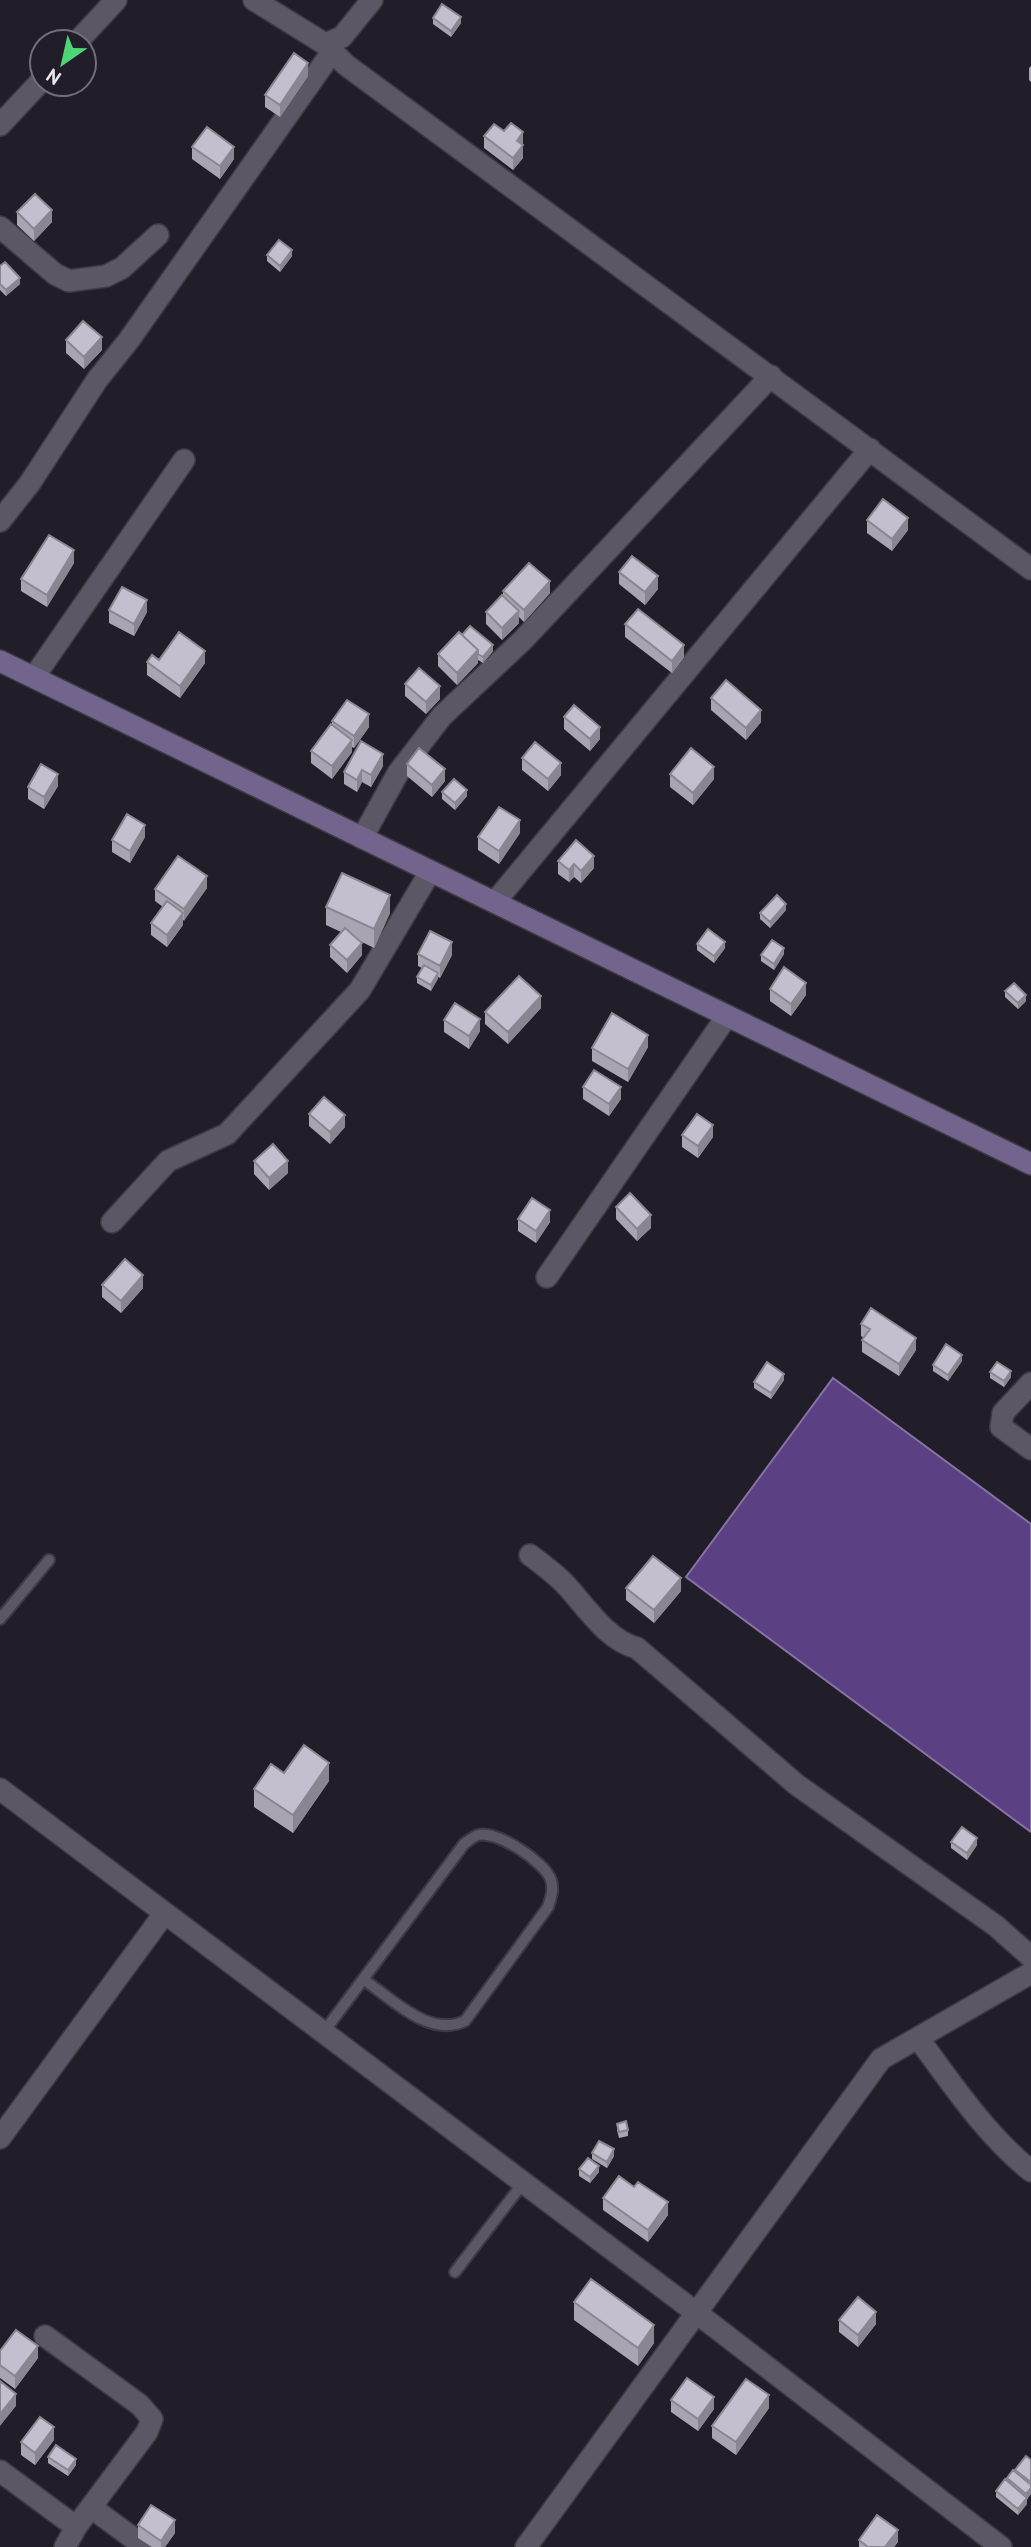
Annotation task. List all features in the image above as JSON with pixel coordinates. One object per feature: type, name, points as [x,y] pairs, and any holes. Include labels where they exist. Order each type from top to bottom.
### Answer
[{"type":"street","points":[[90,28],[116,0]]},
{"type":"street","points":[[254,0],[334,53],[761,388],[861,460],[1031,569]]},
{"type":"street","points":[[0,521],[30,483],[97,380],[334,53],[342,37],[372,0]]},
{"type":"street","points":[[0,125],[28,95]]},
{"type":"street","points":[[0,227],[55,274],[69,281],[106,276],[122,268],[158,234]]},
{"type":"street","points":[[362,838],[398,773],[442,716],[523,640],[761,388]]},
{"type":"street","points":[[34,677],[184,460]]},
{"type":"street","points":[[495,902],[861,460]]},
{"type":"street","points":[[0,660],[1031,1164]]},
{"type":"street","points":[[111,1222],[168,1161],[227,1134],[360,990],[430,872]]},
{"type":"street","points":[[547,1277],[727,1016]]},
{"type":"street","points":[[1031,1383],[1003,1413],[1001,1427],[1031,1449]]},
{"type":"street","points":[[530,1555],[562,1581],[609,1633],[624,1645],[638,1648],[797,1785],[975,1911],[1031,1957]]},
{"type":"street","points":[[0,1790],[704,2319],[1001,2547]]},
{"type":"street","points":[[0,2138],[164,1913]]},
{"type":"street","points":[[526,2547],[704,2319],[881,2059],[1031,1973]]},
{"type":"street","points":[[918,2038],[1013,2157],[1031,2171]]},
{"type":"street","points":[[45,2336],[141,2405],[152,2418],[147,2432],[76,2527],[65,2547]]},
{"type":"street","points":[[0,2471],[76,2527]]},
{"type":"street","points":[[92,2508],[145,2547]]},
{"type":"lane","points":[[0,1619],[49,1560]]},
{"type":"lane","points":[[323,2033],[363,1979],[464,1844],[478,1835],[493,1836],[536,1861],[550,1876],[554,1891],[548,1907],[465,2021],[452,2027],[435,2026],[363,1979]]},
{"type":"lane","points":[[455,2272],[523,2183]]},
{"type":"shaded area","points":[[833,1378],[1031,1524],[1031,1832],[686,1577]]},
{"type":"building","points":[[442,4],[461,17],[451,31],[433,18]]},
{"type":"building","points":[[294,53],[308,63],[280,105],[265,95]]},
{"type":"building","points":[[511,123],[523,132],[517,141],[523,145],[513,158],[484,136],[494,124],[504,131]]},
{"type":"building","points":[[207,127],[234,147],[220,166],[192,147]]},
{"type":"building","points":[[35,194],[52,210],[34,229],[17,212]]},
{"type":"building","points":[[279,240],[292,250],[280,266],[267,255]]},
{"type":"building","points":[[5,262],[20,278],[6,290],[0,284],[0,266]]},
{"type":"building","points":[[83,321],[102,337],[84,357],[66,340]]},
{"type":"building","points":[[883,499],[908,518],[892,539],[867,520]]},
{"type":"building","points":[[49,535],[74,550],[47,595],[21,579]]},
{"type":"building","points":[[632,556],[658,576],[645,592],[619,572]]},
{"type":"building","points":[[529,563],[550,581],[524,610],[503,591]]},
{"type":"building","points":[[122,587],[147,600],[134,624],[109,610]]},
{"type":"building","points":[[502,595],[519,611],[502,628],[486,612]]},
{"type":"building","points":[[638,609],[684,645],[672,661],[625,624]]},
{"type":"building","points":[[470,626],[493,645],[483,657],[462,635]]},
{"type":"building","points":[[179,632],[205,651],[180,686],[147,662],[152,655],[159,660]]},
{"type":"building","points":[[459,632],[478,650],[457,673],[438,654]]},
{"type":"building","points":[[419,668],[440,686],[426,702],[405,684]]},
{"type":"building","points":[[726,680],[761,710],[746,728],[711,698]]},
{"type":"building","points":[[347,700],[369,714],[354,736],[332,721]]},
{"type":"building","points":[[574,705],[600,727],[590,739],[564,717]]},
{"type":"building","points":[[331,724],[352,740],[332,766],[311,751]]},
{"type":"building","points":[[361,741],[383,754],[371,775],[362,770],[357,780],[344,772]]},
{"type":"building","points":[[535,742],[561,763],[548,779],[522,758]]},
{"type":"building","points":[[419,748],[445,769],[432,785],[407,764]]},
{"type":"building","points":[[691,748],[714,767],[693,793],[670,774]]},
{"type":"building","points":[[41,764],[58,774],[44,797],[28,787]]},
{"type":"building","points":[[454,779],[467,790],[455,803],[442,792]]},
{"type":"building","points":[[499,807],[520,820],[499,851],[478,837]]},
{"type":"building","points":[[127,814],[145,825],[130,851],[112,840]]},
{"type":"building","points":[[576,840],[594,856],[581,871],[574,864],[569,870],[558,861]]},
{"type":"building","points":[[178,856],[207,876],[184,909],[155,889]]},
{"type":"building","points":[[342,873],[390,895],[374,929],[326,907]]},
{"type":"building","points":[[777,895],[786,904],[770,922],[760,913]]},
{"type":"building","points":[[167,901],[183,913],[167,935],[151,923]]},
{"type":"building","points":[[345,928],[362,943],[347,960],[330,945]]},
{"type":"building","points":[[708,929],[725,942],[714,956],[697,944]]},
{"type":"building","points":[[430,931],[452,942],[440,966],[418,954]]},
{"type":"building","points":[[772,940],[784,948],[774,964],[761,955]]},
{"type":"building","points":[[424,965],[438,973],[431,985],[417,977]]},
{"type":"building","points":[[784,967],[806,983],[791,1004],[770,989]]},
{"type":"building","points":[[519,976],[541,996],[508,1032],[485,1012]]},
{"type":"building","points":[[1014,983],[1026,995],[1018,1003],[1005,991]]},
{"type":"building","points":[[455,1003],[480,1019],[469,1036],[444,1020]]},
{"type":"building","points":[[612,1013],[648,1035],[628,1069],[592,1048]]},
{"type":"building","points":[[594,1070],[621,1087],[609,1104],[583,1087]]},
{"type":"building","points":[[324,1097],[345,1115],[330,1132],[309,1114]]},
{"type":"building","points":[[697,1114],[713,1125],[698,1146],[682,1135]]},
{"type":"building","points":[[273,1144],[288,1161],[269,1178],[254,1161]]},
{"type":"building","points":[[630,1193],[651,1215],[637,1229],[616,1207]]},
{"type":"building","points":[[532,1198],[550,1210],[536,1231],[518,1219]]},
{"type":"building","points":[[125,1259],[143,1275],[121,1301],[102,1285]]},
{"type":"building","points":[[871,1308],[916,1338],[899,1364],[862,1340],[870,1329],[861,1324]]},
{"type":"building","points":[[946,1344],[962,1355],[948,1375],[933,1365]]},
{"type":"building","points":[[767,1362],[784,1374],[771,1393],[754,1382]]},
{"type":"building","points":[[997,1362],[1011,1371],[1004,1381],[990,1372]]},
{"type":"building","points":[[653,1556],[681,1578],[654,1610],[626,1588]]},
{"type":"building","points":[[304,1745],[329,1763],[293,1815],[254,1789],[271,1764],[284,1773]]},
{"type":"building","points":[[962,1827],[977,1838],[967,1853],[951,1842]]},
{"type":"building","points":[[626,2121],[628,2130],[619,2132],[617,2124]]},
{"type":"building","points":[[599,2141],[614,2149],[607,2162],[592,2153]]},
{"type":"building","points":[[588,2158],[599,2166],[590,2177],[579,2169]]},
{"type":"building","points":[[619,2176],[634,2187],[638,2182],[668,2202],[648,2230],[603,2198]]},
{"type":"building","points":[[591,2279],[654,2325],[638,2348],[574,2302]]},
{"type":"building","points":[[858,2297],[876,2312],[858,2335],[839,2320]]},
{"type":"building","points":[[16,2330],[38,2346],[15,2376],[0,2365],[0,2351]]},
{"type":"building","points":[[687,2378],[714,2397],[698,2419],[671,2400]]},
{"type":"building","points":[[746,2379],[769,2395],[736,2442],[712,2426]]},
{"type":"building","points":[[0,2381],[16,2394],[0,2414]]},
{"type":"building","points":[[40,2417],[54,2427],[35,2453],[21,2442]]},
{"type":"building","points":[[56,2445],[76,2459],[68,2470],[48,2457]]},
{"type":"building","points":[[1026,2456],[1031,2460],[1031,2482],[1015,2470]]},
{"type":"building","points":[[1013,2470],[1031,2485],[1026,2494],[1007,2478]]},
{"type":"building","points":[[1005,2479],[1027,2498],[1018,2509],[996,2491]]},
{"type":"building","points":[[151,2505],[175,2520],[161,2541],[138,2525]]},
{"type":"building","points":[[877,2515],[898,2530],[885,2547],[868,2547],[859,2540]]}]
